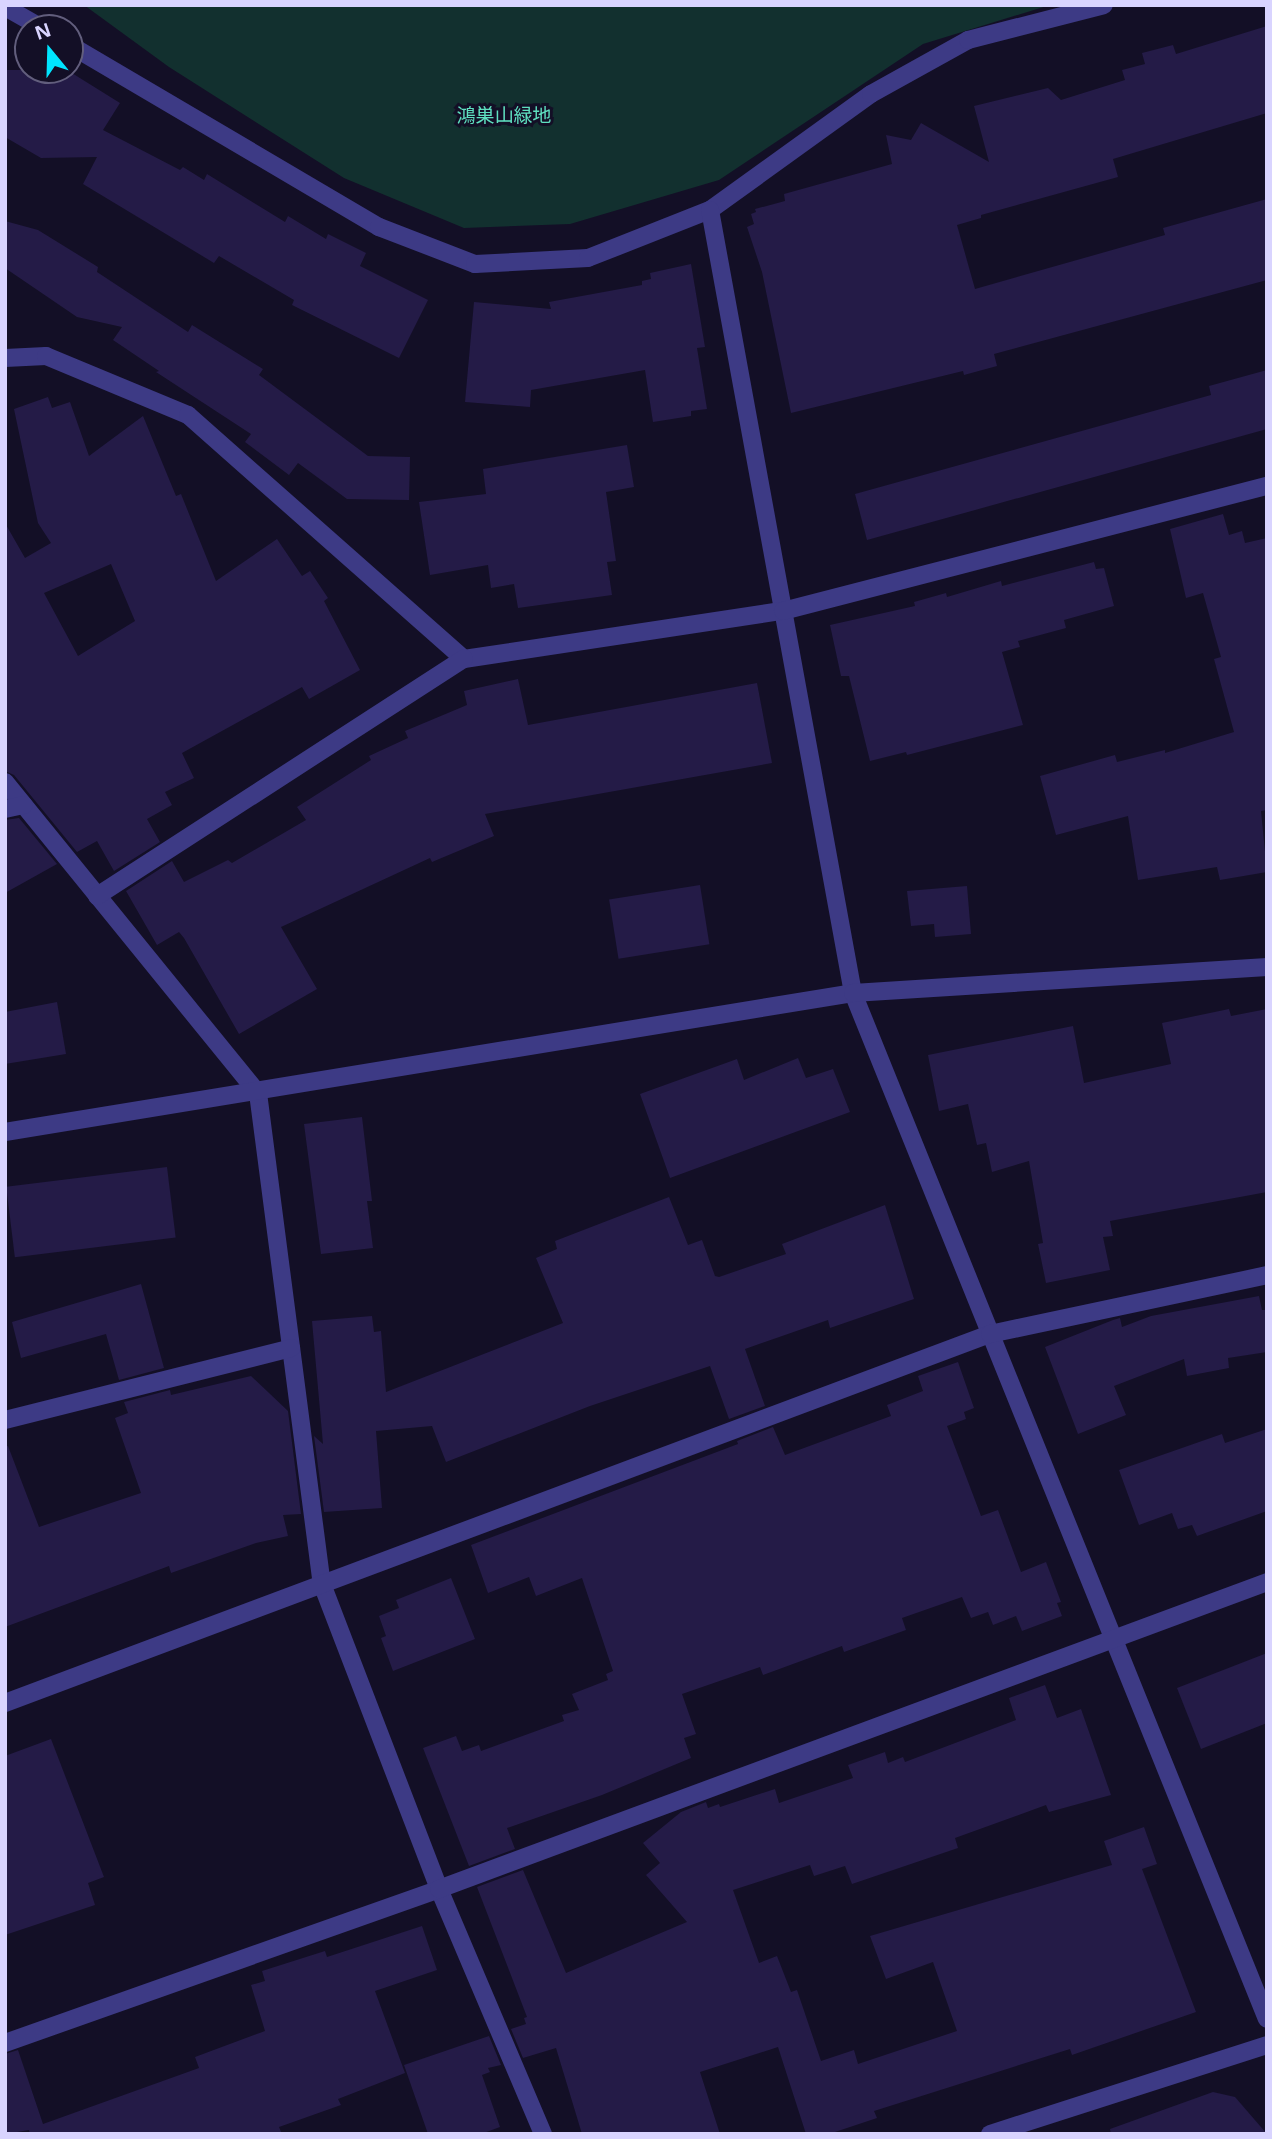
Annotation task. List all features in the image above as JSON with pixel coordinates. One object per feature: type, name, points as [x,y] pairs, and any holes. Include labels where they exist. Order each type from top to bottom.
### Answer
[{"type":"street","points":[[84,53],[379,227],[475,264],[588,258],[710,210],[871,94],[968,40],[1104,5]]},
{"type":"street","points":[[710,210],[853,993],[1267,2019]]},
{"type":"street","points":[[5,358],[46,356],[188,415],[464,659]]},
{"type":"street","points":[[97,896],[464,659],[783,611],[1267,486]]},
{"type":"street","points":[[5,782],[258,1093],[322,1584],[439,1889],[542,2134]]},
{"type":"street","points":[[5,809],[24,805]]},
{"type":"street","points":[[5,1132],[258,1093],[853,993],[1267,967]]},
{"type":"street","points":[[5,1703],[990,1334],[1267,1275]]},
{"type":"street","points":[[5,1420],[291,1348]]},
{"type":"street","points":[[5,2043],[439,1889],[1267,1582]]},
{"type":"street","points":[[990,2134],[1267,2045]]},
{"type":"green space","name":"鴻巣山緑地","points":[[84,5],[1050,5],[923,44],[719,180],[570,224],[464,228],[344,178],[169,67]]},
{"type":"building","points":[[1267,26],[1267,113],[1113,159],[1118,177],[981,215],[981,218],[957,225],[975,289],[1165,235],[1163,228],[1267,199],[1267,280],[994,354],[997,366],[964,375],[963,371],[791,413],[762,272],[747,227],[754,224],[751,214],[756,212],[755,209],[785,201],[784,194],[892,164],[886,135],[911,140],[921,123],[989,162],[974,106],[1048,88],[1061,100],[1125,80],[1122,70],[1145,64],[1142,53],[1173,45],[1176,54]]},
{"type":"building","points":[[5,70],[14,70],[14,84],[84,84],[84,81],[120,103],[103,130],[180,170],[183,167],[204,180],[207,174],[285,222],[288,216],[326,239],[328,234],[366,253],[360,266],[428,300],[399,358],[292,305],[294,300],[219,256],[214,263],[83,184],[97,157],[41,158],[5,137]]},
{"type":"building","points":[[5,221],[38,230],[98,267],[97,272],[188,332],[192,325],[263,369],[259,375],[368,456],[410,457],[409,500],[347,499],[298,463],[289,475],[245,442],[251,434],[156,372],[159,371],[113,340],[122,327],[77,317],[5,268]]},
{"type":"building","points":[[691,264],[705,347],[697,348],[707,409],[691,411],[691,416],[653,422],[645,370],[531,390],[530,407],[465,402],[474,302],[551,309],[549,302],[642,285],[642,281],[651,279],[650,273]]},
{"type":"building","points":[[1267,370],[1267,429],[867,540],[855,494],[1211,395],[1209,386]]},
{"type":"building","points":[[48,397],[52,408],[70,402],[89,456],[143,416],[176,496],[181,494],[216,581],[277,539],[302,576],[310,571],[328,598],[324,601],[360,670],[309,699],[302,687],[182,753],[194,778],[165,792],[172,805],[147,819],[160,842],[114,871],[97,841],[77,852],[14,775],[5,771],[5,523],[25,558],[51,543],[38,523],[14,409]],"holes":[[[111,564],[135,621],[78,656],[44,593]]]},
{"type":"building","points":[[627,445],[634,487],[606,492],[616,561],[607,562],[612,595],[518,608],[514,584],[491,588],[488,565],[430,575],[419,502],[486,494],[483,469]]},
{"type":"building","points":[[1223,514],[1229,535],[1242,531],[1245,543],[1267,538],[1267,810],[1261,811],[1267,872],[1220,880],[1217,867],[1138,880],[1128,816],[1056,835],[1040,776],[1115,755],[1117,762],[1165,750],[1165,753],[1234,732],[1214,659],[1221,657],[1203,593],[1186,598],[1170,529]]},
{"type":"building","points":[[1094,562],[1096,569],[1104,568],[1114,606],[1064,620],[1066,628],[1018,641],[1020,647],[1002,652],[1023,725],[907,755],[906,752],[870,761],[849,676],[841,676],[830,625],[915,606],[914,602],[946,593],[947,597],[1001,581],[1002,586]]},
{"type":"building","points":[[518,679],[528,725],[757,683],[772,763],[485,814],[494,836],[432,862],[430,858],[281,927],[317,989],[239,1034],[184,938],[179,932],[157,945],[126,891],[172,861],[184,882],[228,860],[232,863],[306,820],[297,807],[371,760],[369,756],[408,738],[405,731],[467,705],[464,691]]},
{"type":"building","points":[[19,818],[57,864],[5,893],[5,820]]},
{"type":"building","points":[[700,885],[709,944],[619,959],[609,899]]},
{"type":"building","points":[[967,886],[971,934],[935,937],[934,924],[911,926],[907,891]]},
{"type":"building","points":[[57,1002],[66,1054],[5,1064],[5,1012]]},
{"type":"building","points":[[1229,1009],[1231,1016],[1267,1009],[1267,1192],[1110,1221],[1113,1236],[1103,1237],[1110,1270],[1046,1283],[1038,1244],[1043,1243],[1029,1161],[992,1172],[986,1143],[977,1145],[968,1104],[939,1111],[928,1055],[1073,1026],[1084,1083],[1171,1064],[1162,1023]]},
{"type":"building","points":[[798,1058],[806,1078],[833,1069],[850,1112],[670,1178],[640,1094],[737,1059],[744,1080]]},
{"type":"building","points":[[362,1117],[372,1201],[367,1201],[373,1248],[321,1254],[304,1124]]},
{"type":"building","points":[[167,1167],[176,1237],[15,1257],[6,1187]]},
{"type":"building","points":[[669,1197],[688,1245],[702,1240],[715,1276],[719,1277],[786,1254],[782,1244],[885,1205],[914,1299],[830,1328],[828,1320],[745,1349],[765,1406],[729,1419],[710,1366],[590,1406],[446,1462],[432,1426],[376,1431],[382,1508],[324,1512],[314,1436],[323,1444],[312,1321],[372,1316],[374,1332],[381,1331],[386,1392],[563,1323],[536,1258],[557,1249],[555,1241]]},
{"type":"building","points":[[141,1284],[164,1368],[119,1380],[106,1334],[21,1358],[12,1322]]},
{"type":"building","points":[[1259,1296],[1262,1310],[1267,1310],[1267,1352],[1228,1358],[1229,1368],[1187,1376],[1184,1359],[1114,1386],[1126,1415],[1078,1434],[1045,1347],[1120,1318],[1122,1327],[1151,1316]]},
{"type":"building","points":[[958,1362],[974,1408],[964,1412],[966,1419],[947,1426],[981,1516],[998,1510],[1021,1572],[1046,1562],[1061,1602],[1057,1603],[1062,1616],[1022,1631],[1016,1616],[993,1625],[988,1612],[971,1618],[962,1597],[902,1618],[906,1630],[844,1652],[842,1646],[763,1675],[760,1667],[682,1694],[696,1734],[684,1738],[691,1758],[602,1795],[507,1828],[515,1849],[469,1866],[423,1748],[456,1736],[462,1751],[479,1745],[481,1751],[564,1721],[562,1715],[579,1710],[572,1694],[608,1680],[606,1674],[613,1671],[582,1578],[536,1596],[529,1577],[488,1593],[471,1545],[738,1444],[737,1441],[773,1427],[785,1455],[891,1416],[887,1405],[923,1391],[918,1376]]},
{"type":"building","points":[[251,1376],[288,1411],[301,1514],[283,1515],[288,1536],[256,1543],[171,1573],[169,1566],[5,1627],[5,1447],[8,1446],[39,1527],[141,1493],[115,1418],[128,1413],[124,1402],[170,1390],[171,1395]]},
{"type":"building","points":[[1267,1429],[1267,1511],[1197,1536],[1192,1525],[1178,1529],[1172,1513],[1139,1525],[1119,1470],[1222,1434],[1225,1443]]},
{"type":"building","points":[[451,1578],[475,1639],[393,1671],[381,1638],[386,1636],[379,1616],[399,1608],[396,1600]]},
{"type":"building","points":[[1267,1653],[1267,1723],[1201,1749],[1177,1688]]},
{"type":"building","points":[[1045,1685],[1057,1718],[1081,1709],[1111,1795],[1049,1812],[1046,1805],[955,1838],[958,1848],[852,1884],[845,1866],[814,1876],[810,1865],[733,1890],[759,1963],[777,1956],[791,1992],[797,1990],[821,2061],[854,2050],[858,2064],[957,2031],[933,1962],[886,1979],[870,1936],[1112,1865],[1104,1841],[1144,1827],[1157,1864],[1142,1869],[1196,2012],[1072,2055],[1070,2049],[874,2111],[877,2118],[829,2134],[806,2134],[778,2047],[700,2072],[720,2134],[582,2134],[556,2048],[523,2058],[511,2029],[526,2024],[524,2018],[527,2017],[477,1887],[523,1870],[566,1973],[687,1922],[646,1875],[660,1863],[643,1843],[681,1812],[706,1802],[708,1808],[719,1804],[720,1807],[775,1789],[779,1803],[853,1778],[848,1765],[885,1752],[888,1763],[903,1757],[905,1762],[1016,1720],[1009,1698]]},
{"type":"building","points":[[51,1739],[104,1877],[88,1883],[95,1905],[5,1935],[5,1756]]},
{"type":"building","points":[[422,1926],[437,1970],[375,1991],[405,2073],[338,2099],[341,2105],[279,2127],[282,2134],[30,2134],[29,2130],[5,2134],[5,2054],[18,2050],[43,2124],[199,2068],[195,2057],[265,2031],[251,1985],[265,1981],[262,1971],[325,1951],[327,1957]]},
{"type":"building","points":[[489,2036],[501,2065],[488,2068],[490,2072],[482,2075],[500,2127],[481,2134],[428,2134],[404,2065]]},
{"type":"building","points":[[1213,2092],[1235,2097],[1267,2134],[1111,2134],[1110,2129]]}]
